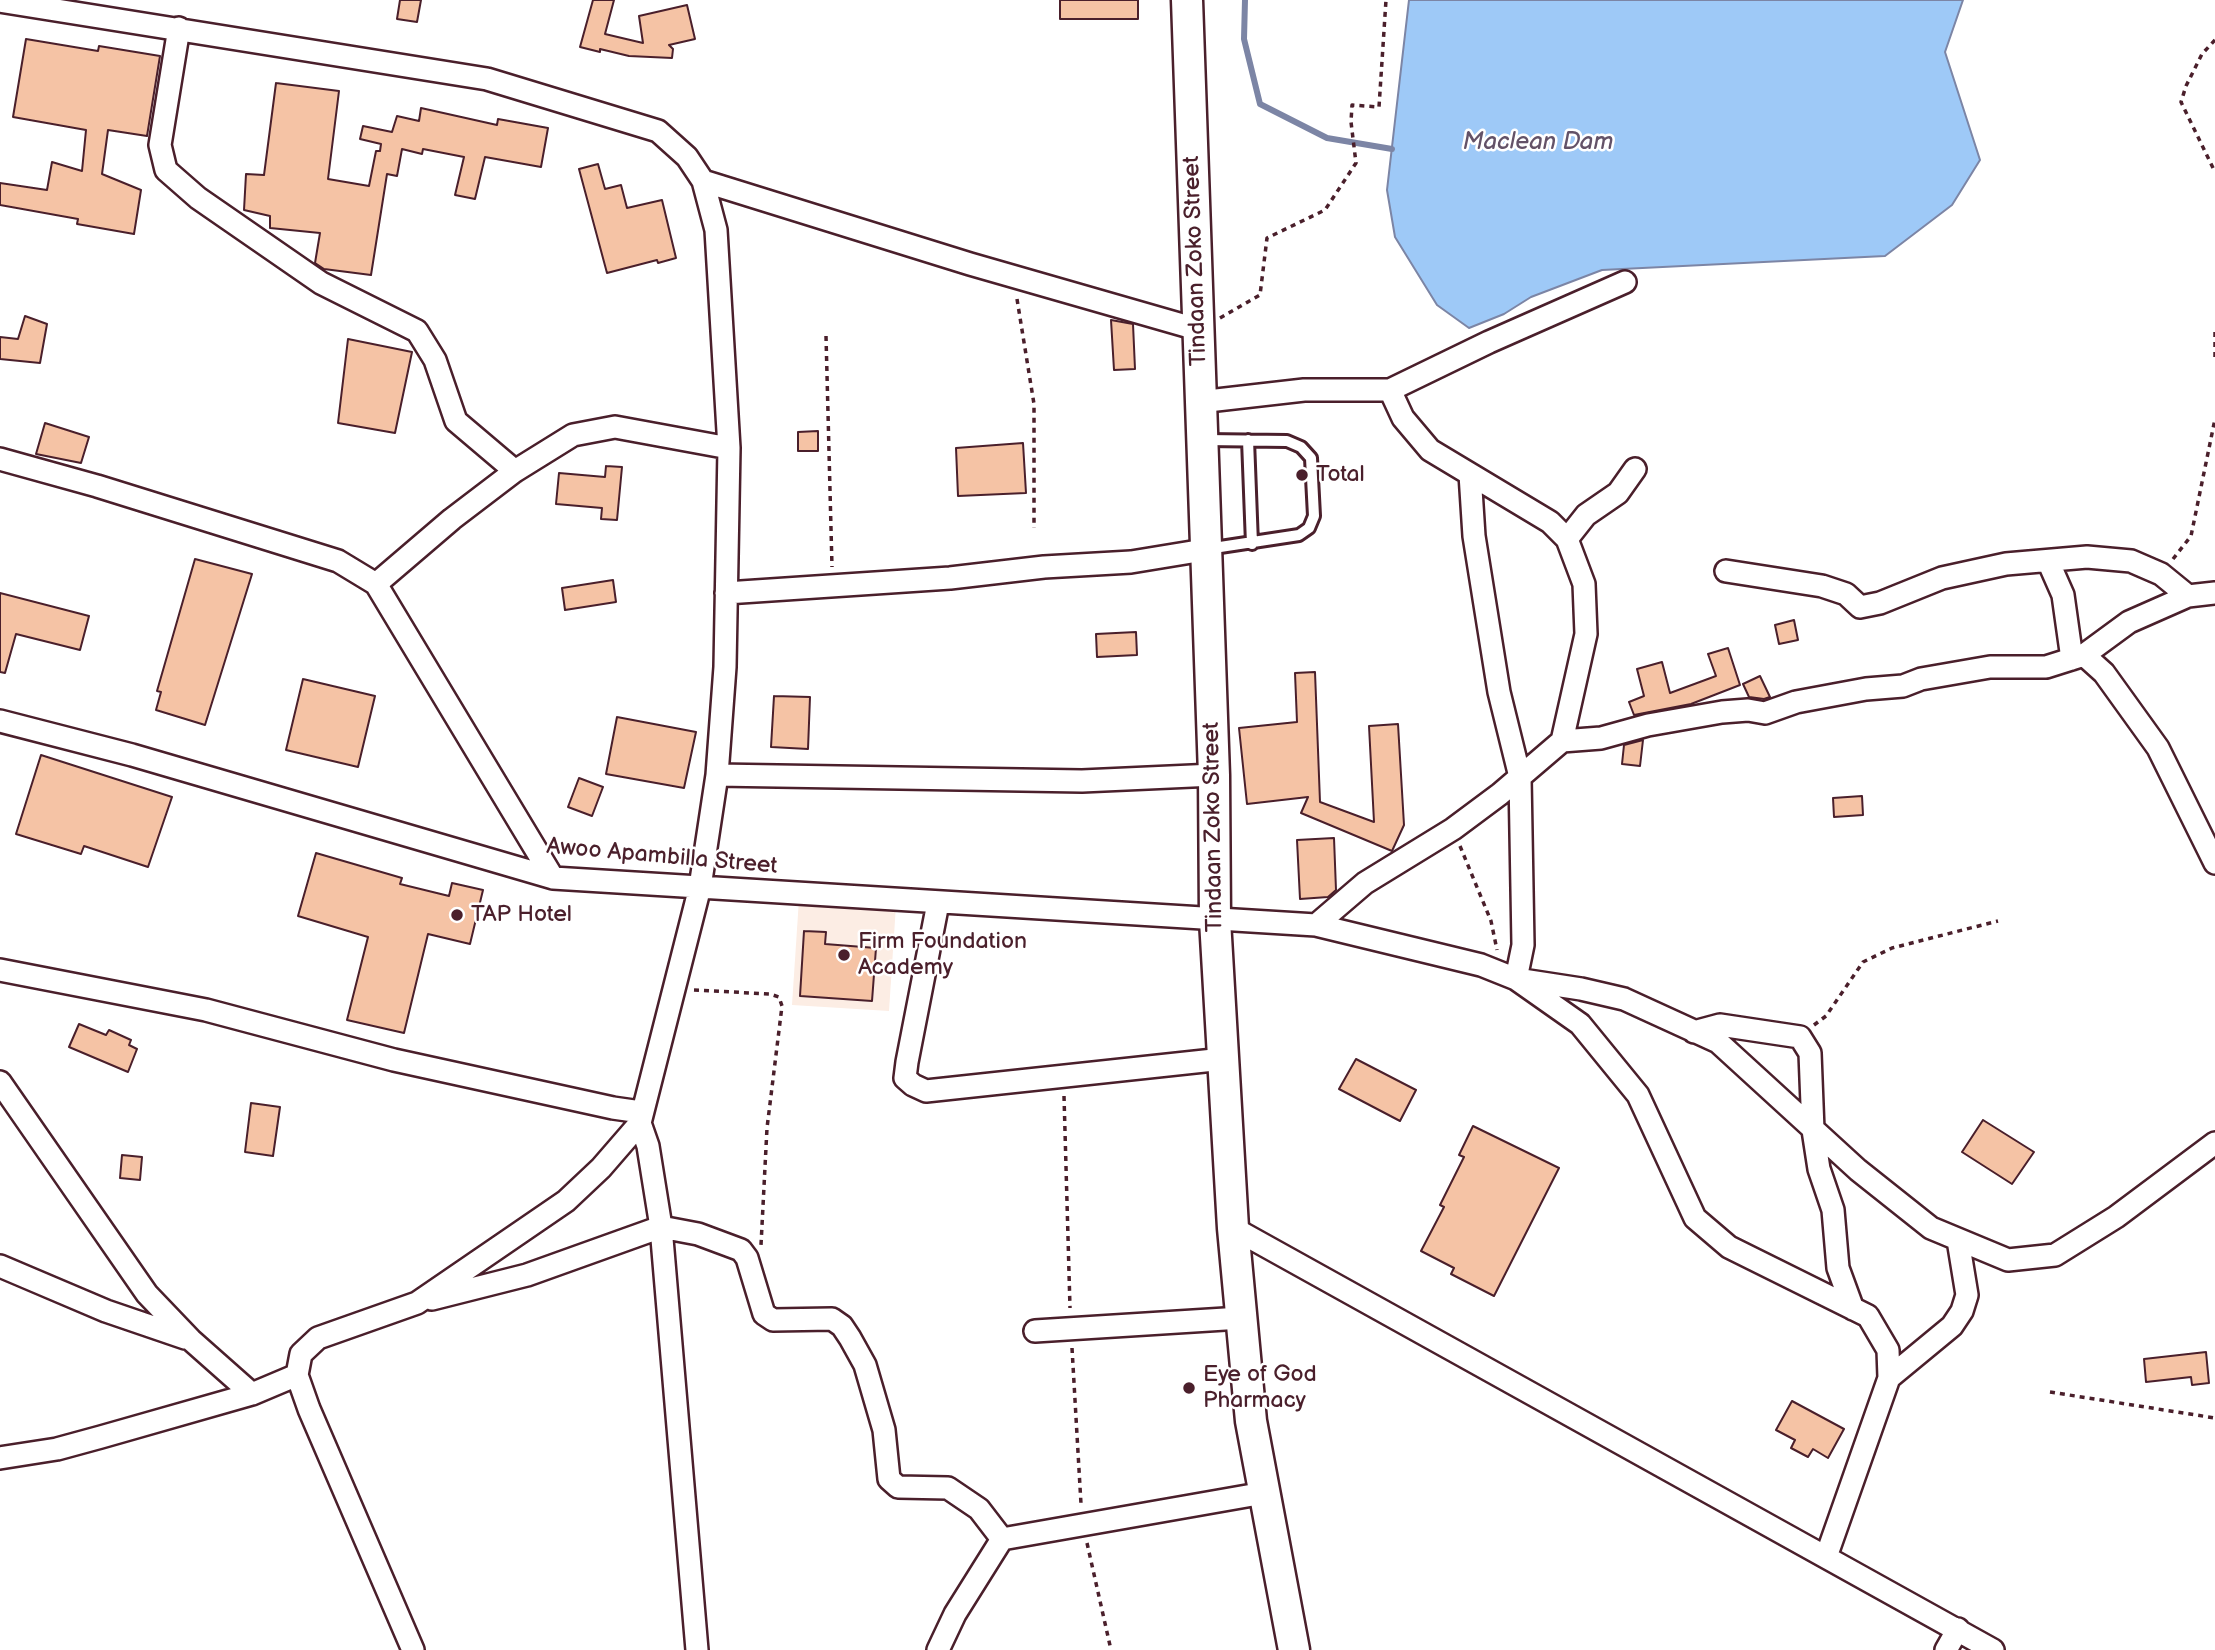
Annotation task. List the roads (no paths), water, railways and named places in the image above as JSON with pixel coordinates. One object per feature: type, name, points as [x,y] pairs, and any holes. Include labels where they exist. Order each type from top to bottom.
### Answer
[{"type":"main road","name":"Tindaan Zoko Street","points":[[1187,0],[1200,330],[1199,402],[1204,550],[1214,775],[1215,920],[1233,1228],[1251,1421],[1294,1650]]},
{"type":"street","points":[[0,1],[487,79],[658,131],[687,157],[702,181],[716,230],[721,277],[729,448],[726,593],[717,775],[700,887],[640,1117],[601,1168],[566,1201],[417,1303]]},
{"type":"street","points":[[179,28],[160,145],[166,170],[198,198],[321,283],[417,331],[435,360],[456,421],[515,471]]},
{"type":"street","points":[[702,181],[1200,330]]},
{"type":"street","points":[[1199,402],[1304,390],[1390,390],[1625,282]]},
{"type":"street","points":[[1390,390],[1403,418],[1430,450],[1550,522],[1567,539],[1584,584],[1586,634],[1562,741]]},
{"type":"street","points":[[376,584],[452,519],[515,471],[573,435],[615,428],[729,448]]},
{"type":"street","points":[[0,459],[97,486],[338,561],[376,584],[553,878]]},
{"type":"street","points":[[1567,539],[1586,515],[1618,493],[1635,469]]},
{"type":"street","points":[[1470,474],[1474,536],[1499,692],[1520,776],[1523,945],[1509,976]]},
{"type":"street","points":[[726,593],[1131,562],[1204,550]]},
{"type":"street","points":[[1726,571],[1822,586],[1846,594],[1860,607],[1942,578],[2006,564],[2087,557],[2131,561],[2161,574],[2188,596]]},
{"type":"street","points":[[2048,561],[2063,595],[2078,657],[2104,673],[2158,748],[2215,863]]},
{"type":"street","points":[[1316,925],[1365,883],[1453,829],[1562,741],[1601,738],[1648,725],[1722,712],[1748,710],[1765,713],[1796,702],[1866,689],[1903,686],[1921,679],[1990,667],[2046,667],[2078,657],[2129,622],[2188,596],[2215,593]]},
{"type":"street","name":"Awoo Apambilla Street","points":[[0,721],[132,755],[553,878],[1316,925],[1481,965],[1509,976]]},
{"type":"street","points":[[717,775],[1068,781],[1214,775]]},
{"type":"street","points":[[937,903],[905,1078],[926,1090],[1223,1059]]},
{"type":"street","points":[[0,970],[206,1010],[394,1059],[612,1108],[640,1117]]},
{"type":"street","points":[[1509,976],[1624,999],[1718,1042],[1858,1170],[1931,1228],[2008,1260],[2055,1255],[2116,1217],[2215,1143]]},
{"type":"street","points":[[1509,976],[1580,1024],[1639,1095],[1695,1217],[1729,1247],[1868,1316],[1888,1350],[1889,1378],[1826,1557]]},
{"type":"street","points":[[1694,1032],[1720,1025],[1800,1037],[1810,1053],[1813,1130],[1819,1169],[1837,1231],[1838,1268],[1853,1309]]},
{"type":"street","points":[[0,1082],[66,1174],[133,1275],[191,1340],[252,1394]]},
{"type":"street","points":[[640,1117],[648,1146],[661,1227],[697,1650]]},
{"type":"street","points":[[413,1650],[297,1375],[301,1354],[318,1338],[417,1303],[527,1275],[661,1227],[698,1234],[741,1250],[747,1258],[764,1314],[773,1320],[832,1319],[842,1326],[865,1365],[884,1430],[889,1479],[898,1487],[948,1488],[979,1509],[1002,1539]]},
{"type":"street","points":[[1233,1228],[1993,1650]]},
{"type":"street","points":[[1889,1378],[1952,1326],[1962,1311],[1967,1295],[1958,1240]]},
{"type":"street","points":[[0,1266],[106,1311],[191,1340]]},
{"type":"street","points":[[1035,1331],[1241,1318]]},
{"type":"street","points":[[0,1458],[57,1449],[252,1394],[297,1375]]},
{"type":"street","points":[[938,1650],[955,1614],[1002,1539],[1264,1493]]},
{"type":"street","points":[[1946,1650],[1958,1629]]},
{"type":"lane","points":[[1248,439],[1252,544]]},
{"type":"lane","points":[[1201,440],[1287,442],[1306,452],[1311,458],[1314,516],[1308,528],[1299,535],[1204,550]]},
{"type":"water","name":"Maclean Dam","points":[[1409,0],[1963,0],[1945,52],[1980,160],[1952,205],[1885,256],[1602,270],[1531,297],[1504,314],[1469,328],[1437,305],[1395,237],[1387,190]]},
{"type":"waterway","points":[[1245,0],[1244,39],[1260,104],[1327,138],[1392,149]]},
{"type":"place","name":"Total","points":[[1302,475]]},
{"type":"place","name":"TAP Hotel","points":[[457,915]]},
{"type":"place","name":"Firm Foundation Academy","points":[[844,955]]},
{"type":"place","name":"Eye of God Pharmacy","points":[[1189,1388]]}]
